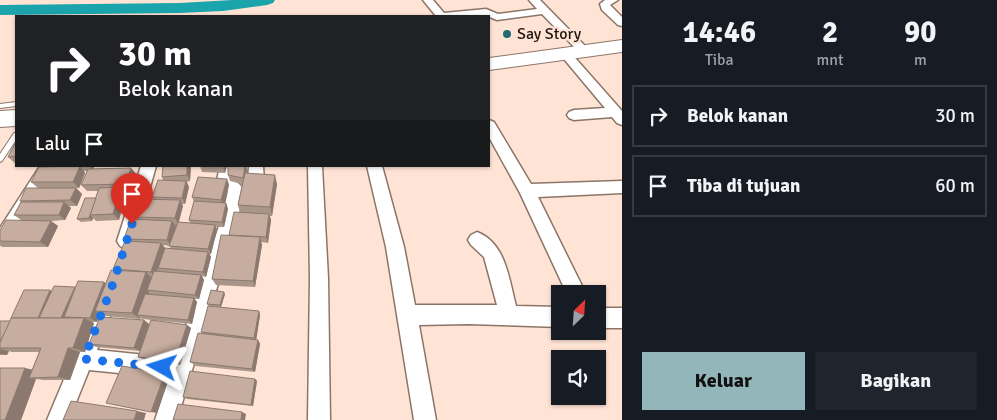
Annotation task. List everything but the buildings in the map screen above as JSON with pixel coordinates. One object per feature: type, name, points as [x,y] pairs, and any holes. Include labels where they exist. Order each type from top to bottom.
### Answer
[{"type":"highway","points":[[490,64],[622,46]]},
{"type":"highway","points":[[0,119],[15,118]]},
{"type":"street","points":[[428,0],[440,15]]},
{"type":"street","points":[[534,0],[584,51]]},
{"type":"street","points":[[613,0],[605,4],[606,8],[622,23]]},
{"type":"street","points":[[452,15],[483,12],[497,17],[545,11]]},
{"type":"street","points":[[565,54],[619,116]]},
{"type":"street","points":[[574,115],[619,116]]},
{"type":"street","points":[[490,129],[527,191],[573,285]]},
{"type":"street","points":[[0,242],[47,167]]},
{"type":"street","points":[[120,262],[149,167]]},
{"type":"street","points":[[166,420],[231,214],[236,189],[225,180],[228,167]]},
{"type":"street","points":[[315,167],[319,278],[319,420]]},
{"type":"street","points":[[374,167],[395,247],[425,420]]},
{"type":"street","points":[[527,191],[622,187]]},
{"type":"street","points":[[477,240],[492,253],[509,315]]},
{"type":"street","points":[[58,420],[114,281]]},
{"type":"street","points":[[407,314],[551,317]]},
{"type":"street","points":[[606,318],[622,318]]},
{"type":"street","points":[[84,359],[182,369]]},
{"type":"lane","points":[[0,106],[15,104]]},
{"type":"lane","points":[[0,159],[15,136]]},
{"type":"waterway","points":[[0,10],[180,8],[223,6],[267,0]]},
{"type":"place","name":"Say Story","points":[[507,34]]},
{"type":"route","points":[[132,224],[114,281],[84,359],[162,367]]}]
